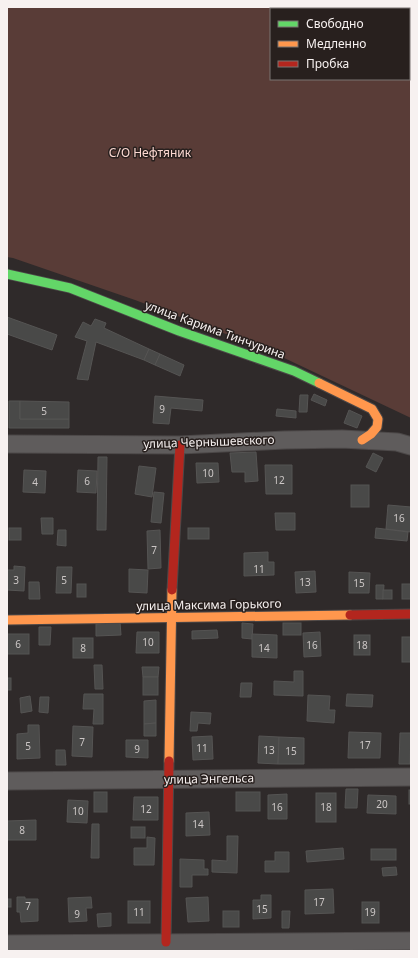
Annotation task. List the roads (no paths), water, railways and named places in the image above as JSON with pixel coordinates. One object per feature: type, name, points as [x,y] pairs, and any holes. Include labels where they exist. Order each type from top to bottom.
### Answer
[{"type":"street","name":"улица Карима Тинчурина","points":[[7,274],[70,288],[179,331],[294,371],[372,409],[377,415],[379,422],[377,428],[362,440]]},
{"type":"street","name":"улица Чернышевского","points":[[7,444],[180,445],[285,440],[362,440],[397,442],[411,446]]},
{"type":"street","points":[[166,942],[171,617],[180,445]]},
{"type":"street","name":"улица Максима Горького","points":[[7,620],[411,614]]},
{"type":"street","name":"улица Энгельса","points":[[7,781],[411,776]]},
{"type":"street","points":[[7,944],[411,941]]},
{"type":"park label","name":"С/О Нефтяник","points":[[150,153]]}]
